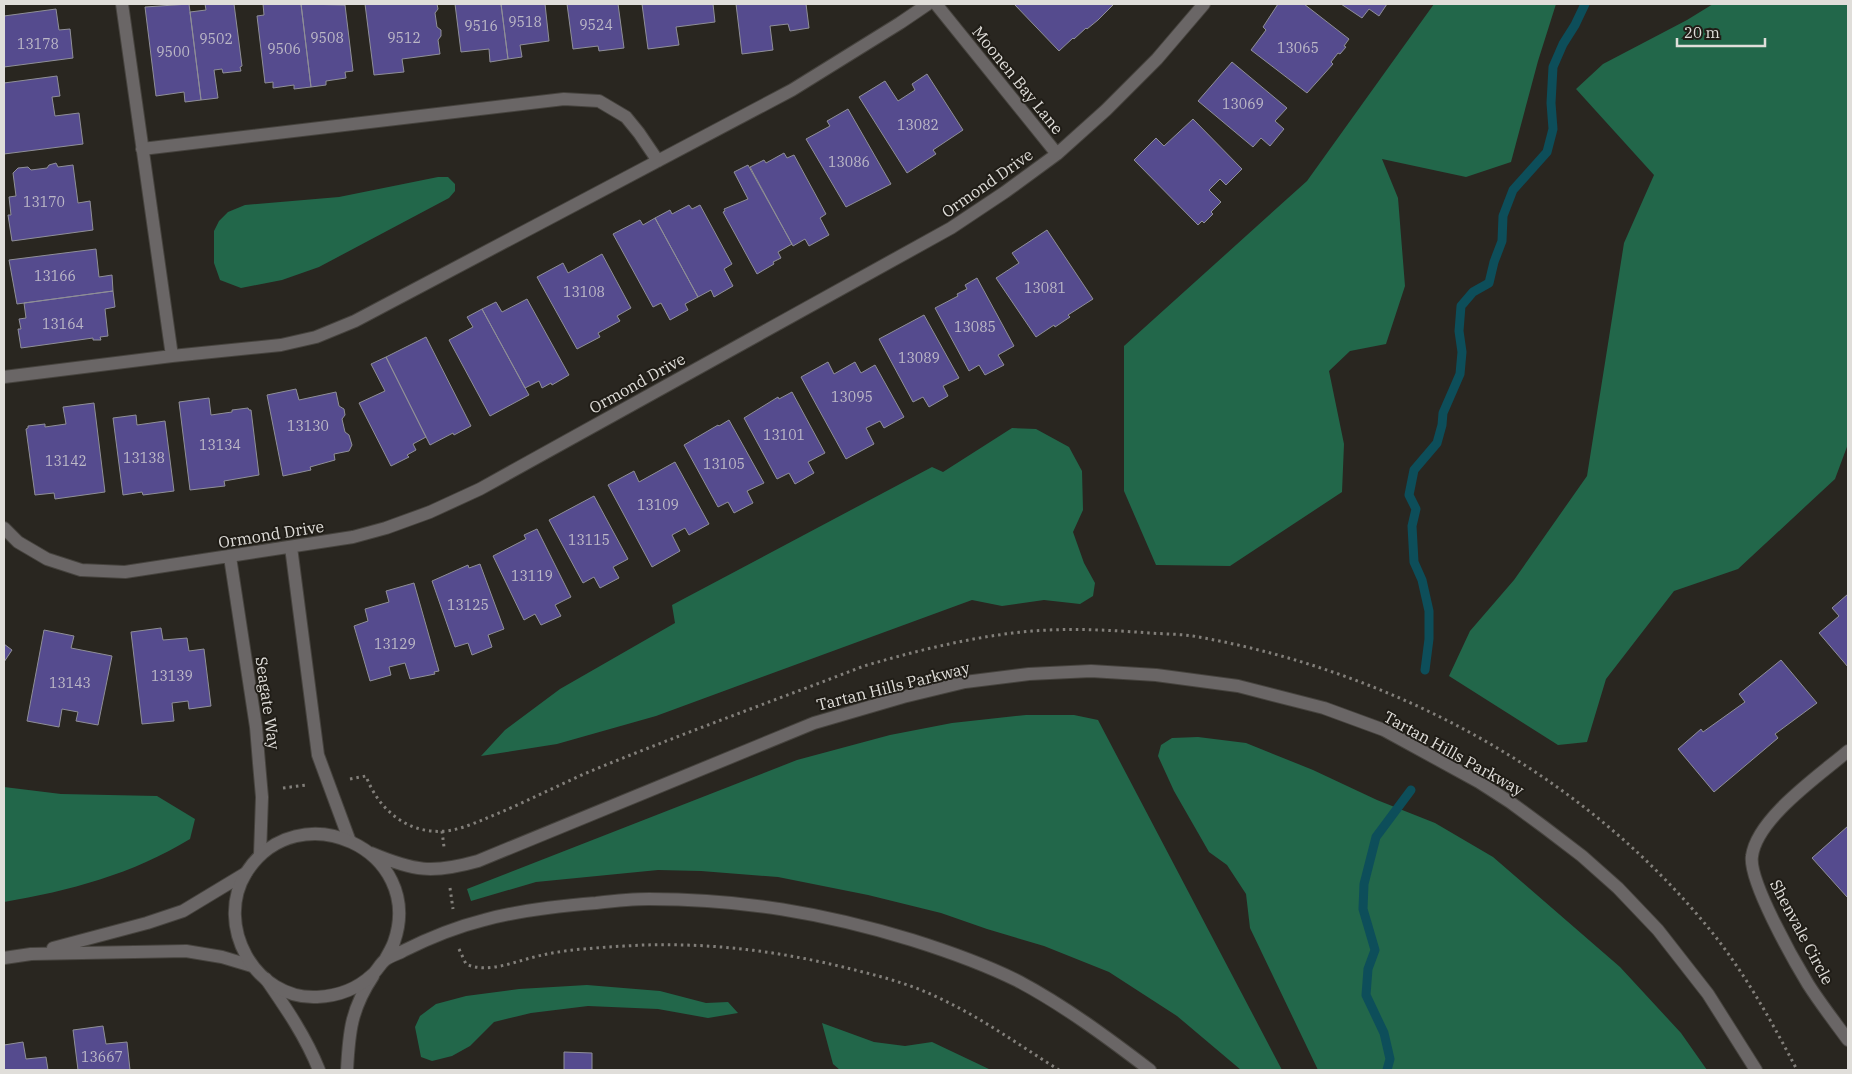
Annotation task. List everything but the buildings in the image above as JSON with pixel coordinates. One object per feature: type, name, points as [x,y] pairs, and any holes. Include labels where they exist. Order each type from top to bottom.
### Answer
[{"type":"street","points":[[122,4],[172,356]]},
{"type":"street","points":[[4,377],[172,356],[281,345],[324,334],[355,321],[792,90],[928,4]]},
{"type":"street","name":"Moonen Bay Lane","points":[[936,4],[1056,154]]},
{"type":"street","name":"Ormond Drive","points":[[4,528],[18,542],[47,559],[81,570],[125,572],[353,537],[386,528],[430,512],[480,489],[950,228],[1005,192],[1056,154],[1106,110],[1157,60],[1204,4]]},
{"type":"street","points":[[142,149],[564,99],[599,101],[626,117],[658,161]]},
{"type":"street","points":[[290,547],[318,755],[349,839]]},
{"type":"street","name":"Seagate Way","points":[[230,557],[256,727],[262,791],[260,855]]},
{"type":"street","name":"Tartan Hills Parkway","points":[[370,853],[413,868],[431,870],[478,861],[814,723],[903,697],[965,682],[1029,674],[1091,672],[1156,675],[1238,686],[1324,708],[1384,730],[1479,782],[1544,827],[1582,856],[1618,888],[1658,930],[1708,994],[1756,1070]]},
{"type":"street","name":"Shenvale Circle","points":[[1848,751],[1777,811],[1759,837],[1751,857],[1757,884],[1772,918],[1808,984],[1848,1040]]},
{"type":"street","name":"Tartan Hills Parkway","points":[[318,833],[349,839],[370,853],[384,868],[393,885],[398,904],[398,923],[394,942],[385,960],[375,973],[361,984],[346,991],[330,996],[312,997],[280,988],[266,979],[252,966],[243,952],[238,937],[234,921],[235,904],[239,888],[246,873],[260,855],[287,839],[318,833]]},
{"type":"street","name":"Tartan Hills Parkway","points":[[4,958],[31,954],[147,923],[183,911],[246,873]]},
{"type":"street","name":"Tartan Hills Parkway","points":[[385,960],[419,943],[455,929],[510,914],[561,905],[646,899],[736,902],[807,912],[866,926],[944,950],[1017,980],[1093,1026],[1150,1070]]},
{"type":"street","name":"Tartan Hills Parkway","points":[[31,954],[186,951],[222,957],[252,966]]},
{"type":"street","points":[[347,1070],[350,1029],[354,1010],[361,994],[375,973]]},
{"type":"street","points":[[266,979],[293,1018],[314,1056],[319,1070]]},
{"type":"path","points":[[262,791],[366,776],[381,803],[397,819],[414,828],[448,831],[467,826],[590,771],[864,666],[908,653],[949,644],[1032,631],[1130,632],[1191,636],[1280,655],[1357,680],[1458,726],[1569,795],[1621,836],[1705,924],[1740,972],[1797,1070]]},
{"type":"path","points":[[442,831],[458,947],[466,964],[477,968],[585,949],[644,945],[727,946],[766,951],[818,961],[904,984],[939,997],[980,1020],[1059,1070]]},
{"type":"green space","points":[[1434,4],[1556,4],[1538,61],[1511,162],[1466,177],[1382,159],[1398,198],[1405,286],[1386,344],[1350,351],[1329,371],[1344,444],[1342,492],[1230,566],[1156,565],[1124,491],[1124,346],[1307,181]]},
{"type":"green space","points":[[1713,4],[1848,4],[1848,444],[1835,479],[1738,569],[1674,591],[1606,679],[1587,742],[1558,745],[1449,676],[1470,631],[1514,580],[1587,476],[1624,243],[1654,175],[1576,89],[1603,64],[1687,20]]},
{"type":"green space","points":[[438,177],[448,177],[455,184],[455,191],[449,198],[319,267],[282,280],[241,288],[220,280],[214,263],[214,231],[219,221],[228,212],[245,205],[339,197]]},
{"type":"green space","points":[[1012,428],[1036,429],[1069,447],[1082,471],[1083,510],[1073,532],[1084,563],[1095,583],[1093,596],[1080,604],[1044,600],[1002,606],[972,600],[656,716],[557,744],[481,756],[505,730],[560,689],[675,623],[672,605],[932,467],[943,472]]},
{"type":"green space","points":[[1026,715],[1074,715],[1098,720],[1282,1070],[1241,1070],[1177,1016],[1109,972],[1044,946],[941,913],[868,895],[778,877],[701,871],[658,870],[536,882],[471,901],[467,889],[797,760],[890,735],[952,723]]},
{"type":"green space","points":[[1198,737],[1246,743],[1313,770],[1377,800],[1435,823],[1493,857],[1620,967],[1681,1033],[1707,1070],[1318,1070],[1250,928],[1246,894],[1227,865],[1209,852],[1174,791],[1158,756],[1161,745],[1172,738]]},
{"type":"green space","points":[[4,787],[61,794],[157,796],[195,819],[190,839],[146,862],[100,880],[4,902]]},
{"type":"green space","points":[[587,985],[660,991],[706,1003],[728,1002],[738,1013],[708,1018],[658,1009],[588,1006],[531,1013],[494,1022],[470,1046],[452,1056],[432,1061],[421,1057],[415,1027],[420,1016],[436,1004],[466,996],[519,989]]},
{"type":"green space","points":[[822,1023],[874,1042],[905,1046],[932,1042],[991,1070],[840,1070],[833,1064]]},
{"type":"waterway","points":[[1425,670],[1429,639],[1429,611],[1422,580],[1414,562],[1412,526],[1416,509],[1409,495],[1414,470],[1437,443],[1443,413],[1460,374],[1462,352],[1459,331],[1461,306],[1473,292],[1489,283],[1502,241],[1503,216],[1513,190],[1547,152],[1553,129],[1551,103],[1553,67],[1563,44],[1585,4]]},
{"type":"waterway","points":[[1387,1070],[1390,1059],[1384,1033],[1366,995],[1368,969],[1375,950],[1363,909],[1364,884],[1376,837],[1411,790]]}]
